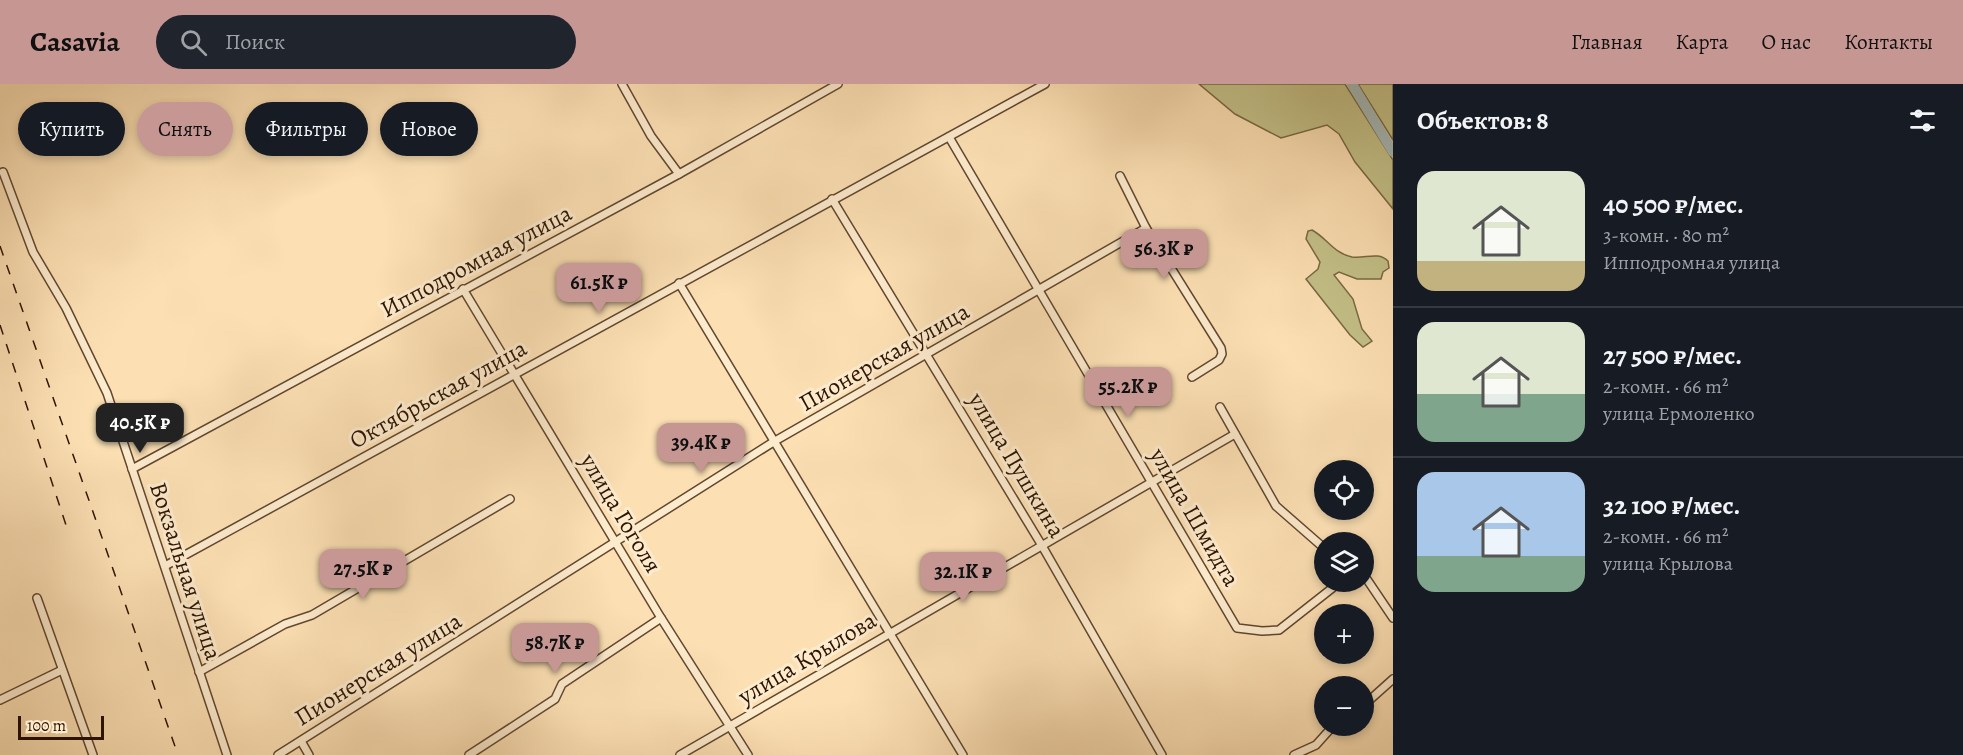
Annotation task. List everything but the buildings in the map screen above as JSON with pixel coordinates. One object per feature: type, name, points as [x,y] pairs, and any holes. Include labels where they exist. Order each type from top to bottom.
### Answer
[{"type":"street","points":[[633,84],[624,86],[651,136],[679,174]]},
{"type":"street","name":"Ипподромная улица","points":[[132,470],[679,174],[838,84]]},
{"type":"street","name":"Октябрьская улица","points":[[165,566],[1045,84]]},
{"type":"street","name":"улица Шмидта","points":[[949,137],[1237,628],[1262,631],[1279,630],[1327,592]]},
{"type":"street","name":"Вокзальная улица","points":[[3,172],[33,252],[98,371],[165,566],[226,755]]},
{"type":"street","points":[[1120,176],[1146,228],[1221,348],[1220,360],[1192,377]]},
{"type":"street","name":"улица Пушкина","points":[[832,199],[1041,544],[1161,755]]},
{"type":"street","name":"Пионерская улица","points":[[278,755],[776,441],[1146,228]]},
{"type":"street","points":[[679,283],[963,755]]},
{"type":"street","name":"улица Гоголя","points":[[463,289],[517,374],[661,618],[748,755]]},
{"type":"street","points":[[1220,407],[1276,506],[1314,539]]},
{"type":"street","name":"улица Крылова","points":[[680,755],[888,632],[1041,544],[1153,484],[1235,434]]},
{"type":"street","points":[[199,672],[285,624],[312,615],[510,499]]},
{"type":"street","points":[[1374,590],[1393,618]]},
{"type":"street","points":[[37,598],[93,755]]},
{"type":"street","points":[[469,755],[555,699],[562,684],[661,618]]},
{"type":"street","points":[[0,700],[62,670]]},
{"type":"street","points":[[1374,696],[1393,679]]},
{"type":"street","points":[[1294,755],[1316,745],[1324,736]]},
{"type":"street","points":[[301,741],[309,755]]},
{"type":"shaded area","points":[[1199,84],[1345,84],[1393,160],[1393,209],[1355,162],[1339,134],[1327,125],[1281,138],[1235,114]]},
{"type":"shaded area","points":[[1358,84],[1393,84],[1393,140]]},
{"type":"shaded area","points":[[1312,230],[1345,255],[1380,256],[1388,261],[1389,268],[1383,272],[1381,279],[1357,279],[1339,272],[1334,275],[1353,299],[1362,329],[1372,341],[1363,347],[1350,335],[1306,279],[1318,269],[1320,262],[1306,239],[1308,231]]},
{"type":"waterway","points":[[1352,84],[1393,152]]},
{"type":"railway","points":[[0,246],[178,755]]},
{"type":"railway","points":[[0,325],[67,528]]}]
